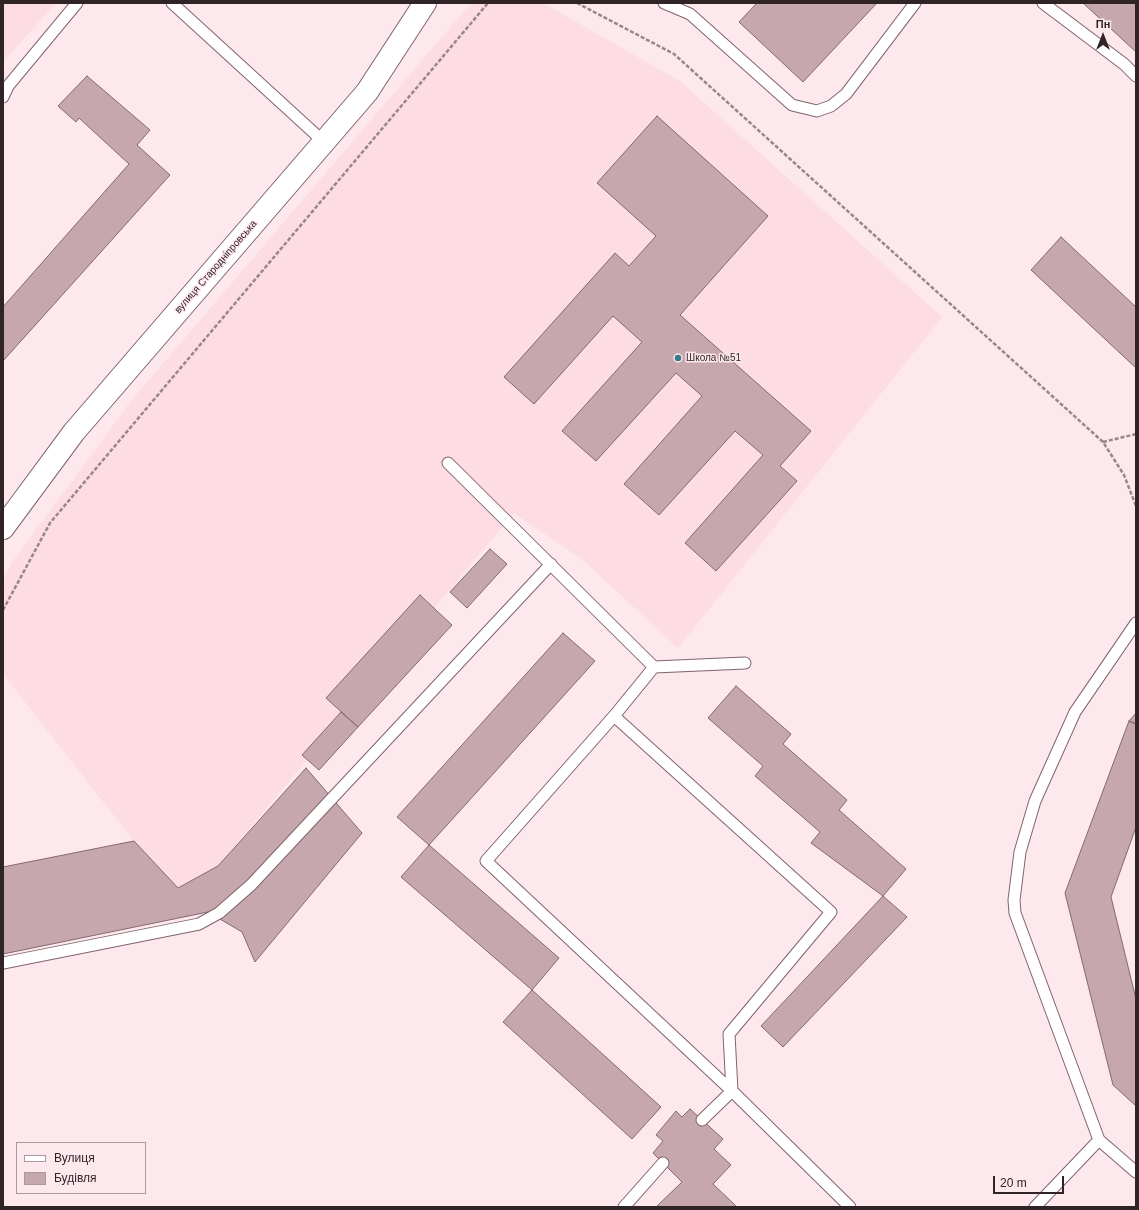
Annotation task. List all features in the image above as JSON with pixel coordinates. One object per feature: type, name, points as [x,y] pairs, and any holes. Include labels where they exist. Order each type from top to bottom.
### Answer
[{"type":"street","name":"вулиця Стародніпровська","points":[[3,528],[74,432],[367,92],[424,3]]},
{"type":"lane","points":[[3,97],[8,86],[77,3]]},
{"type":"lane","points":[[172,3],[324,142]]},
{"type":"lane","points":[[664,3],[690,14],[792,105],[817,111],[832,106],[846,94],[915,3]]},
{"type":"lane","points":[[1043,3],[1124,64],[1136,76]]},
{"type":"lane","points":[[448,463],[654,667],[745,663]]},
{"type":"lane","points":[[3,963],[199,924],[219,913],[251,885],[551,564]]},
{"type":"lane","points":[[1136,623],[1075,712],[1035,801],[1020,852],[1015,885],[1015,913],[1099,1140],[1136,1172]]},
{"type":"lane","points":[[654,667],[614,716],[486,861],[732,1091],[850,1207]]},
{"type":"lane","points":[[614,716],[831,912],[729,1034],[732,1091],[702,1120]]},
{"type":"lane","points":[[1035,1207],[1099,1140]]},
{"type":"lane","points":[[624,1207],[663,1163]]},
{"type":"path","points":[[3,610],[50,523],[488,3]]},
{"type":"path","points":[[577,3],[674,54],[1103,442],[1124,475],[1136,506]]},
{"type":"path","points":[[1103,442],[1136,434]]},
{"type":"shaded area","points":[[3,3],[56,3],[3,62]]},
{"type":"shaded area","points":[[471,3],[543,3],[681,82],[942,317],[678,648],[583,560],[514,513],[218,866],[178,888],[134,841],[3,674],[3,582],[11,564],[131,401]]},
{"type":"building","points":[[757,3],[877,3],[803,82],[739,22]]},
{"type":"building","points":[[1083,3],[1136,3],[1136,52]]},
{"type":"building","points":[[87,76],[150,130],[137,145],[170,175],[3,361],[3,307],[129,164],[79,118],[76,122],[58,106]]},
{"type":"building","name":"Школа №51","points":[[657,116],[768,216],[680,315],[811,431],[780,466],[797,481],[716,571],[685,543],[763,455],[735,431],[659,515],[624,484],[702,396],[676,373],[596,461],[562,431],[642,342],[613,316],[534,404],[504,377],[615,253],[629,266],[656,236],[597,183]]},
{"type":"building","points":[[1061,237],[1136,307],[1136,368],[1031,270]]},
{"type":"building","points":[[490,549],[507,564],[467,608],[450,592]]},
{"type":"building","points":[[420,595],[452,625],[358,727],[326,698]]},
{"type":"building","points":[[563,633],[595,661],[429,845],[397,817]]},
{"type":"building","points":[[736,686],[791,734],[783,744],[847,800],[839,810],[906,869],[883,896],[811,843],[820,832],[755,776],[763,766],[708,718]]},
{"type":"building","points":[[341,712],[358,727],[319,770],[302,755]]},
{"type":"building","points":[[1136,713],[1136,724],[1129,721]]},
{"type":"building","points":[[1129,721],[1136,724],[1136,827],[1111,897],[1136,999],[1136,1106],[1113,1085],[1065,893]]},
{"type":"building","points":[[306,768],[362,833],[255,962],[242,932],[208,912],[3,954],[3,867],[134,841],[178,888],[218,866]]},
{"type":"building","points":[[429,845],[559,958],[532,990],[401,877]]},
{"type":"building","points":[[883,896],[907,917],[783,1047],[761,1026]]},
{"type":"building","points":[[532,990],[661,1107],[632,1139],[503,1022]]},
{"type":"building","points":[[690,1109],[723,1139],[714,1149],[731,1165],[713,1184],[737,1207],[656,1207],[682,1182],[653,1153],[663,1141],[656,1135],[676,1111],[682,1117]]},
{"type":"place","name":"Школа №51","points":[[678,358]]}]
